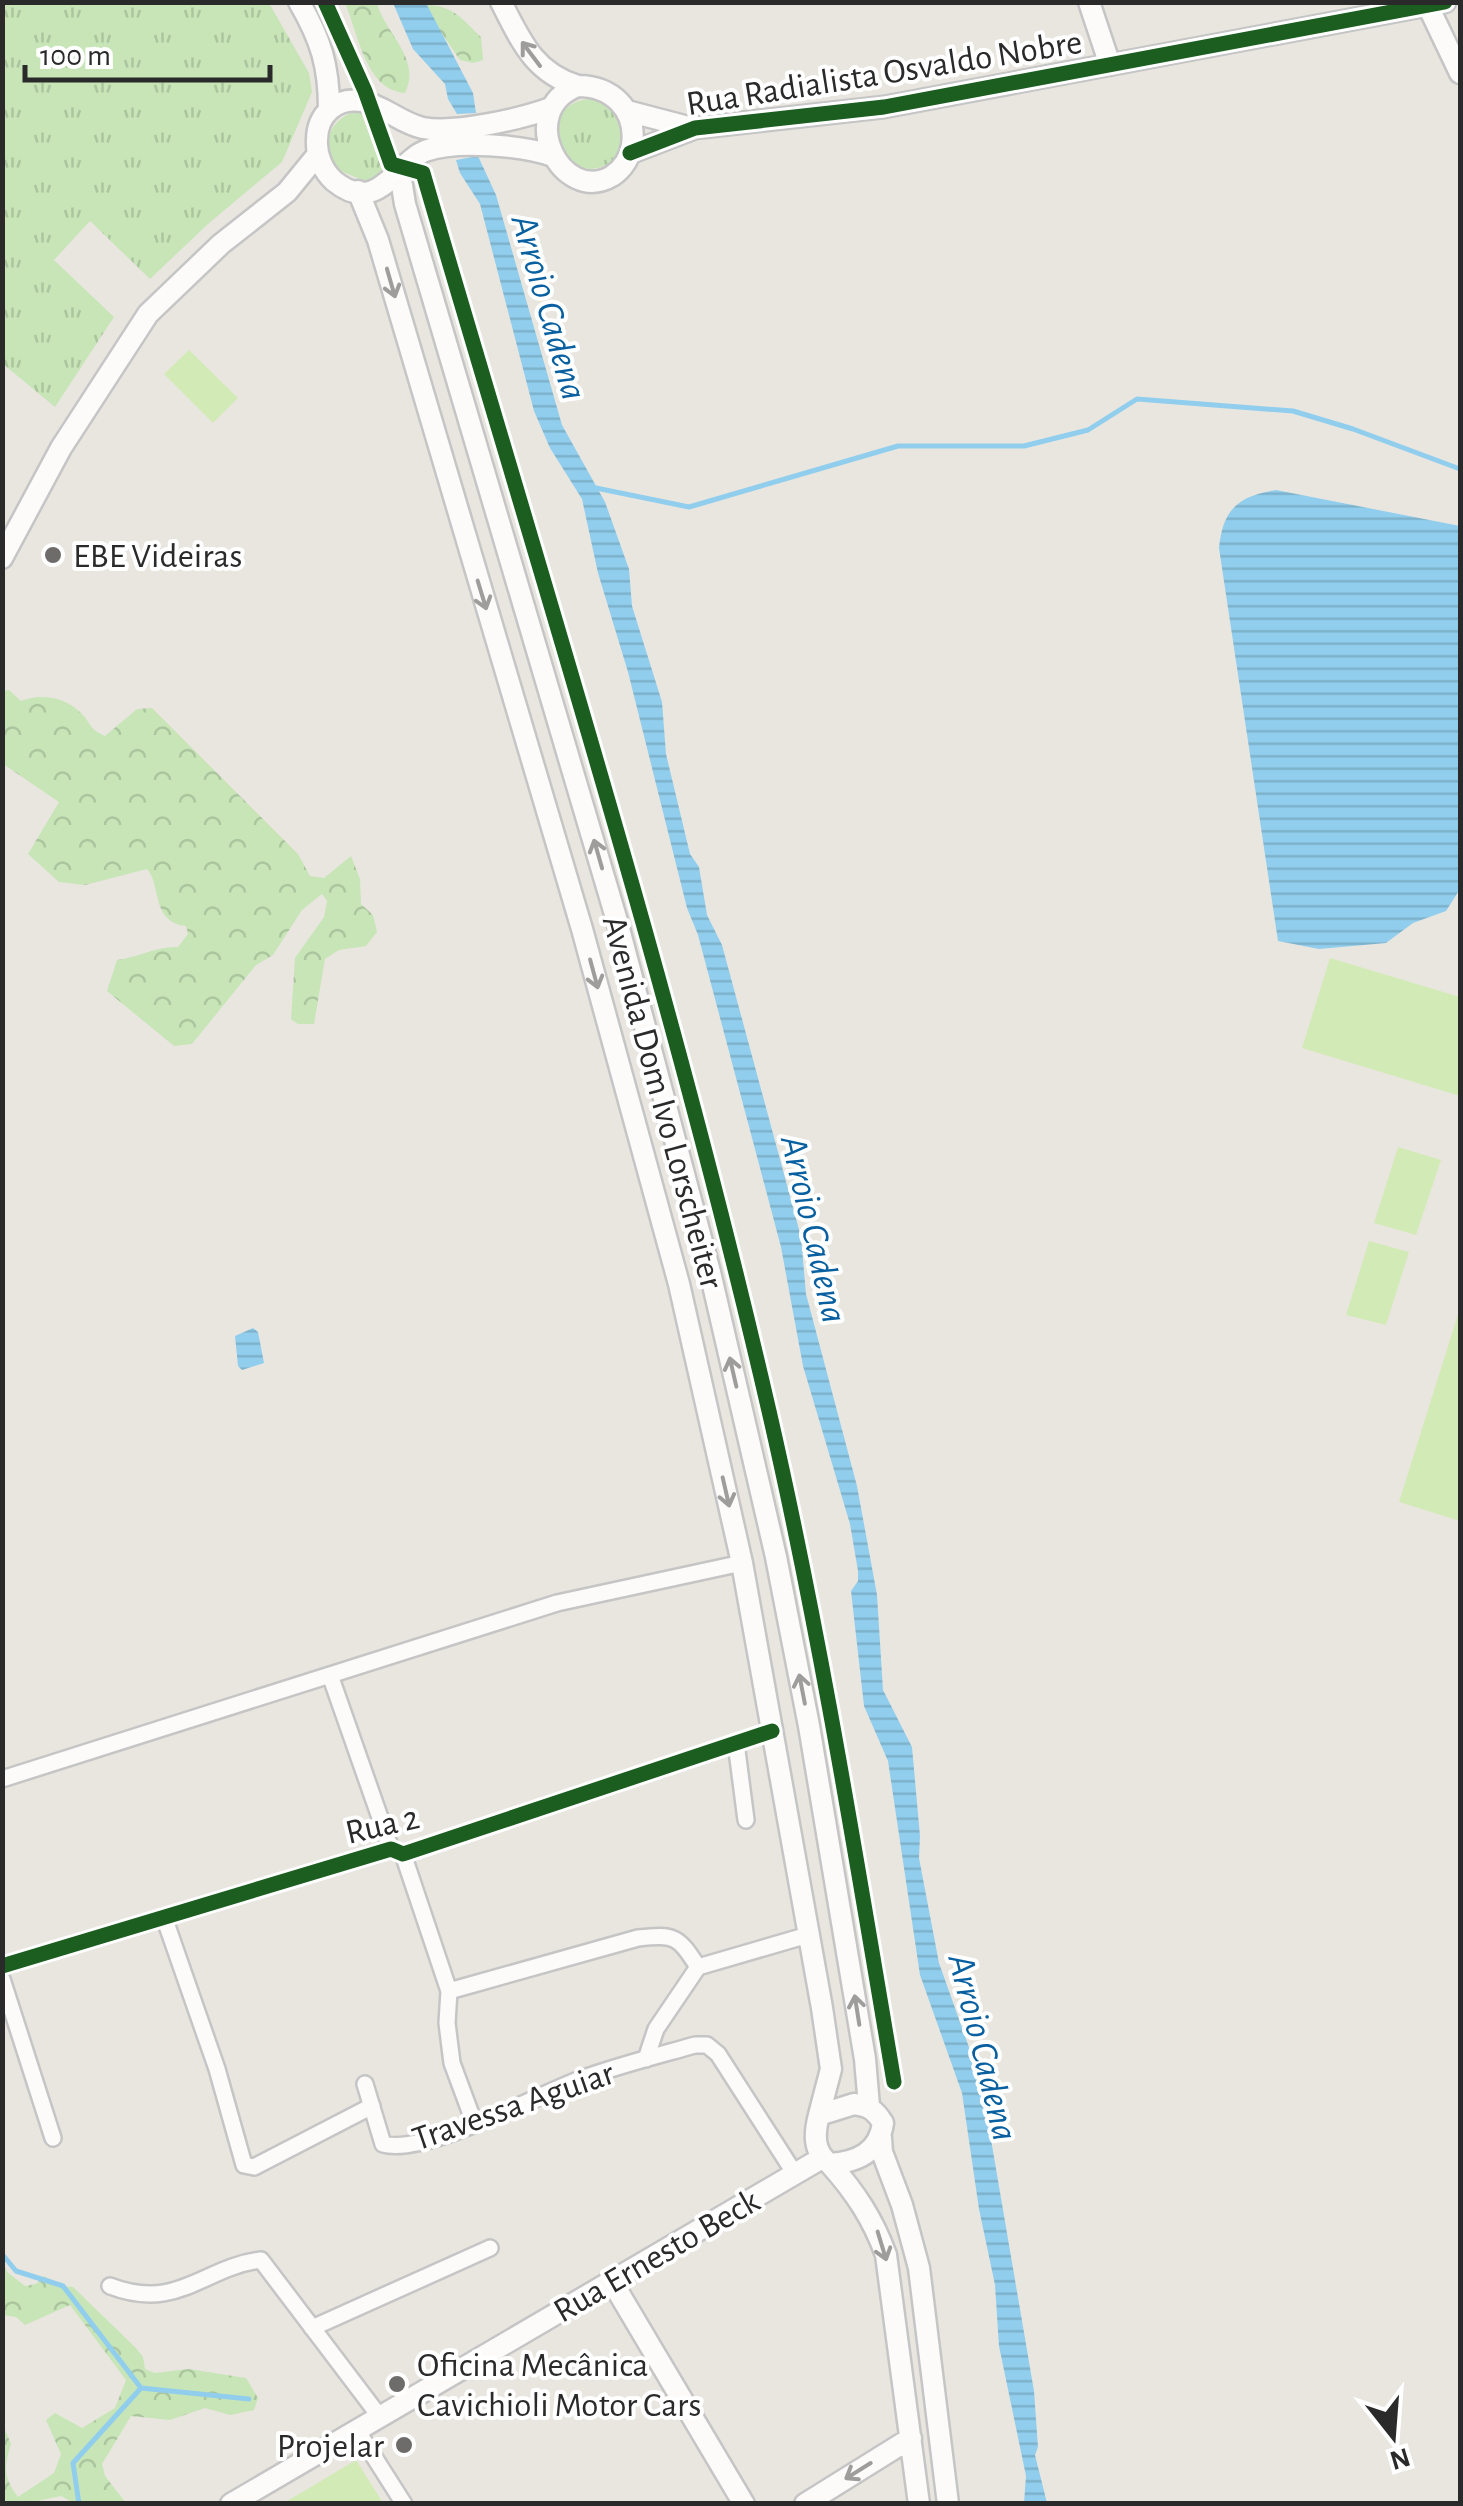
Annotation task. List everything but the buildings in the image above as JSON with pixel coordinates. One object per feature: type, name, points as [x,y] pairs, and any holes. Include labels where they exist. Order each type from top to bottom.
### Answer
[{"type":"main road","points":[[299,2],[330,76],[329,109],[318,130],[318,154],[323,168],[348,188]]},
{"type":"main road","points":[[498,134],[553,156],[571,175],[595,182],[617,173],[630,153],[632,131],[627,111],[614,95],[597,86],[558,80],[533,60],[502,2]]},
{"type":"main road","points":[[1090,2],[1110,65]]},
{"type":"main road","points":[[1433,4],[1460,73]]},
{"type":"main road","name":"Rua Radialista Osvaldo Nobre","points":[[630,153],[695,128],[884,107],[1433,4]]},
{"type":"main road","points":[[329,109],[351,99],[383,107],[438,138],[498,134],[551,108],[567,90],[578,86]]},
{"type":"main road","points":[[551,108],[546,131],[553,156]]},
{"type":"main road","name":"Rua Radialista Osvaldo Nobre","points":[[627,111],[695,128]]},
{"type":"main road","points":[[397,117],[407,141],[404,168]]},
{"type":"main road","points":[[287,192],[320,184],[348,188],[388,184],[438,138]]},
{"type":"main road","points":[[2,558],[61,448],[148,314],[221,244],[287,192],[318,154]]},
{"type":"main road","name":"Avenida Dom Ivo Lorscheiter","points":[[404,168],[405,204],[618,921],[710,1272],[776,1557],[809,1726],[866,2059],[869,2106],[884,2123],[882,2152],[919,2268],[948,2504]]},
{"type":"main road","name":"Avenida Dom Ivo Lorscheiter","points":[[348,188],[378,240],[582,929],[678,1284],[742,1563],[831,2070],[816,2148],[826,2161]]},
{"type":"main road","points":[[820,2115],[854,2104],[869,2106]]},
{"type":"main road","points":[[826,2161],[849,2162],[870,2152],[881,2138]]},
{"type":"main road","points":[[826,2161],[863,2205],[886,2255],[919,2504]]},
{"type":"main road","name":"Rua Ernesto Beck","points":[[232,2504],[611,2280],[795,2174],[826,2161]]},
{"type":"main road","points":[[611,2280],[744,2504]]},
{"type":"main road","points":[[804,2504],[911,2438]]},
{"type":"street","points":[[2,1779],[558,1603],[742,1563]]},
{"type":"street","points":[[330,1675],[448,1991],[452,2063],[475,2125]]},
{"type":"street","name":"Rua 2","points":[[2,1966],[397,1851],[772,1731]]},
{"type":"street","points":[[736,1744],[746,1820]]},
{"type":"street","points":[[164,1917],[217,2069],[244,2165],[254,2166],[372,2106]]},
{"type":"street","points":[[646,2059],[656,2029],[698,1967],[808,1935]]},
{"type":"street","points":[[448,1991],[651,1937],[681,1941],[698,1967]]},
{"type":"street","points":[[2,1979],[52,2138]]},
{"type":"street","name":"Travessa Aguiar","points":[[366,2084],[383,2144],[388,2146],[475,2125],[578,2080],[695,2045],[708,2045],[718,2054],[795,2174]]},
{"type":"street","points":[[312,2328],[490,2248]]},
{"type":"street","points":[[110,2286],[136,2294],[161,2294],[262,2260],[380,2417]]},
{"type":"street","points":[[357,2430],[404,2504]]},
{"type":"green space","points":[[2,3],[269,3],[309,73],[312,92],[282,162],[150,279],[90,221],[54,260],[114,317],[55,407],[3,364]]},
{"type":"green space","points":[[345,3],[377,3],[406,57],[409,80],[405,93],[391,89],[372,71]]},
{"type":"green space","points":[[427,5],[451,11],[469,25],[481,37],[483,60],[460,60]]},
{"type":"green space","points":[[590,99],[604,101],[615,109],[623,120],[623,148],[615,159],[604,167],[590,169],[576,167],[565,159],[557,148],[555,134],[557,120],[565,109],[576,101]]},
{"type":"green space","points":[[360,109],[384,174],[365,181],[338,170],[328,141],[341,119]]},
{"type":"green space","points":[[189,350],[238,398],[213,423],[164,374]]},
{"type":"green space","points":[[9,690],[21,701],[45,697],[61,700],[105,736],[137,709],[152,708],[298,854],[310,876],[324,878],[351,856],[360,879],[361,904],[373,915],[377,932],[366,946],[339,950],[325,959],[314,1024],[298,1024],[291,1019],[295,958],[324,917],[327,901],[322,894],[302,910],[273,955],[256,965],[192,1044],[174,1046],[107,991],[117,960],[178,947],[188,934],[186,926],[167,918],[162,911],[147,869],[85,885],[59,882],[28,854],[59,802],[3,764],[3,691]]},
{"type":"green space","points":[[1330,958],[1460,997],[1460,1096],[1302,1048]]},
{"type":"green space","points":[[1398,1147],[1441,1160],[1416,1235],[1374,1223]]},
{"type":"green space","points":[[1369,1241],[1409,1252],[1386,1325],[1346,1315]]},
{"type":"green space","points":[[1460,1308],[1460,1521],[1399,1502]]},
{"type":"green space","points":[[3,2260],[7,2272],[25,2286],[36,2284],[44,2276],[73,2287],[136,2348],[145,2369],[155,2373],[189,2369],[246,2378],[258,2398],[254,2410],[230,2415],[205,2408],[170,2420],[131,2416],[102,2464],[105,2476],[126,2503],[74,2503],[61,2496],[3,2503],[3,2425],[11,2444],[7,2478],[18,2497],[54,2473],[61,2454],[46,2420],[55,2413],[82,2428],[115,2408],[126,2380],[70,2305],[25,2325],[16,2317],[3,2315]]},
{"type":"green space","points":[[356,2460],[383,2503],[284,2503]]},
{"type":"water","points":[[393,3],[426,3],[473,93],[476,113],[457,114],[445,84],[413,49]]},
{"type":"water","name":"Arroio Cadena","points":[[478,156],[496,195],[562,425],[605,502],[629,569],[632,606],[662,702],[666,754],[690,854],[699,867],[707,915],[722,945],[801,1237],[806,1294],[857,1486],[877,1595],[883,1690],[912,1747],[919,1858],[939,1963],[981,2081],[1034,2391],[1038,2447],[1035,2455],[1047,2503],[1024,2503],[1026,2476],[999,2346],[995,2285],[962,2093],[920,1975],[888,1761],[864,1706],[851,1591],[858,1581],[858,1571],[850,1524],[803,1366],[781,1247],[698,935],[687,908],[582,499],[550,448],[534,411],[480,204],[456,160]]},
{"type":"water","points":[[1276,490],[1460,526],[1460,889],[1446,911],[1413,923],[1386,943],[1319,949],[1278,941],[1219,548],[1224,523],[1235,507],[1252,496]]},
{"type":"water","points":[[253,1328],[258,1332],[264,1363],[242,1370],[238,1366],[235,1336]]},
{"type":"waterway","points":[[591,487],[689,507],[898,446],[1024,446],[1088,430],[1137,399],[1293,411],[1460,469]]},
{"type":"waterway","points":[[2,2254],[16,2271],[63,2286],[141,2388],[249,2399]]},
{"type":"waterway","points":[[79,2504],[73,2463],[141,2388]]},
{"type":"cycle path","points":[[325,2],[365,91],[391,164],[423,173],[649,944],[731,1255],[787,1494],[836,1745],[894,2082]]},
{"type":"cycle path","points":[[630,153],[695,128],[884,107],[1445,2]]},
{"type":"cycle path","points":[[2,1966],[391,1849],[403,1854],[772,1731]]},
{"type":"place","name":"EBE Videiras","points":[[53,555]]},
{"type":"place","name":"Oficina Mecânica Cavichioli Motor Cars","points":[[397,2384]]},
{"type":"place","name":"Projelar","points":[[404,2445]]}]
